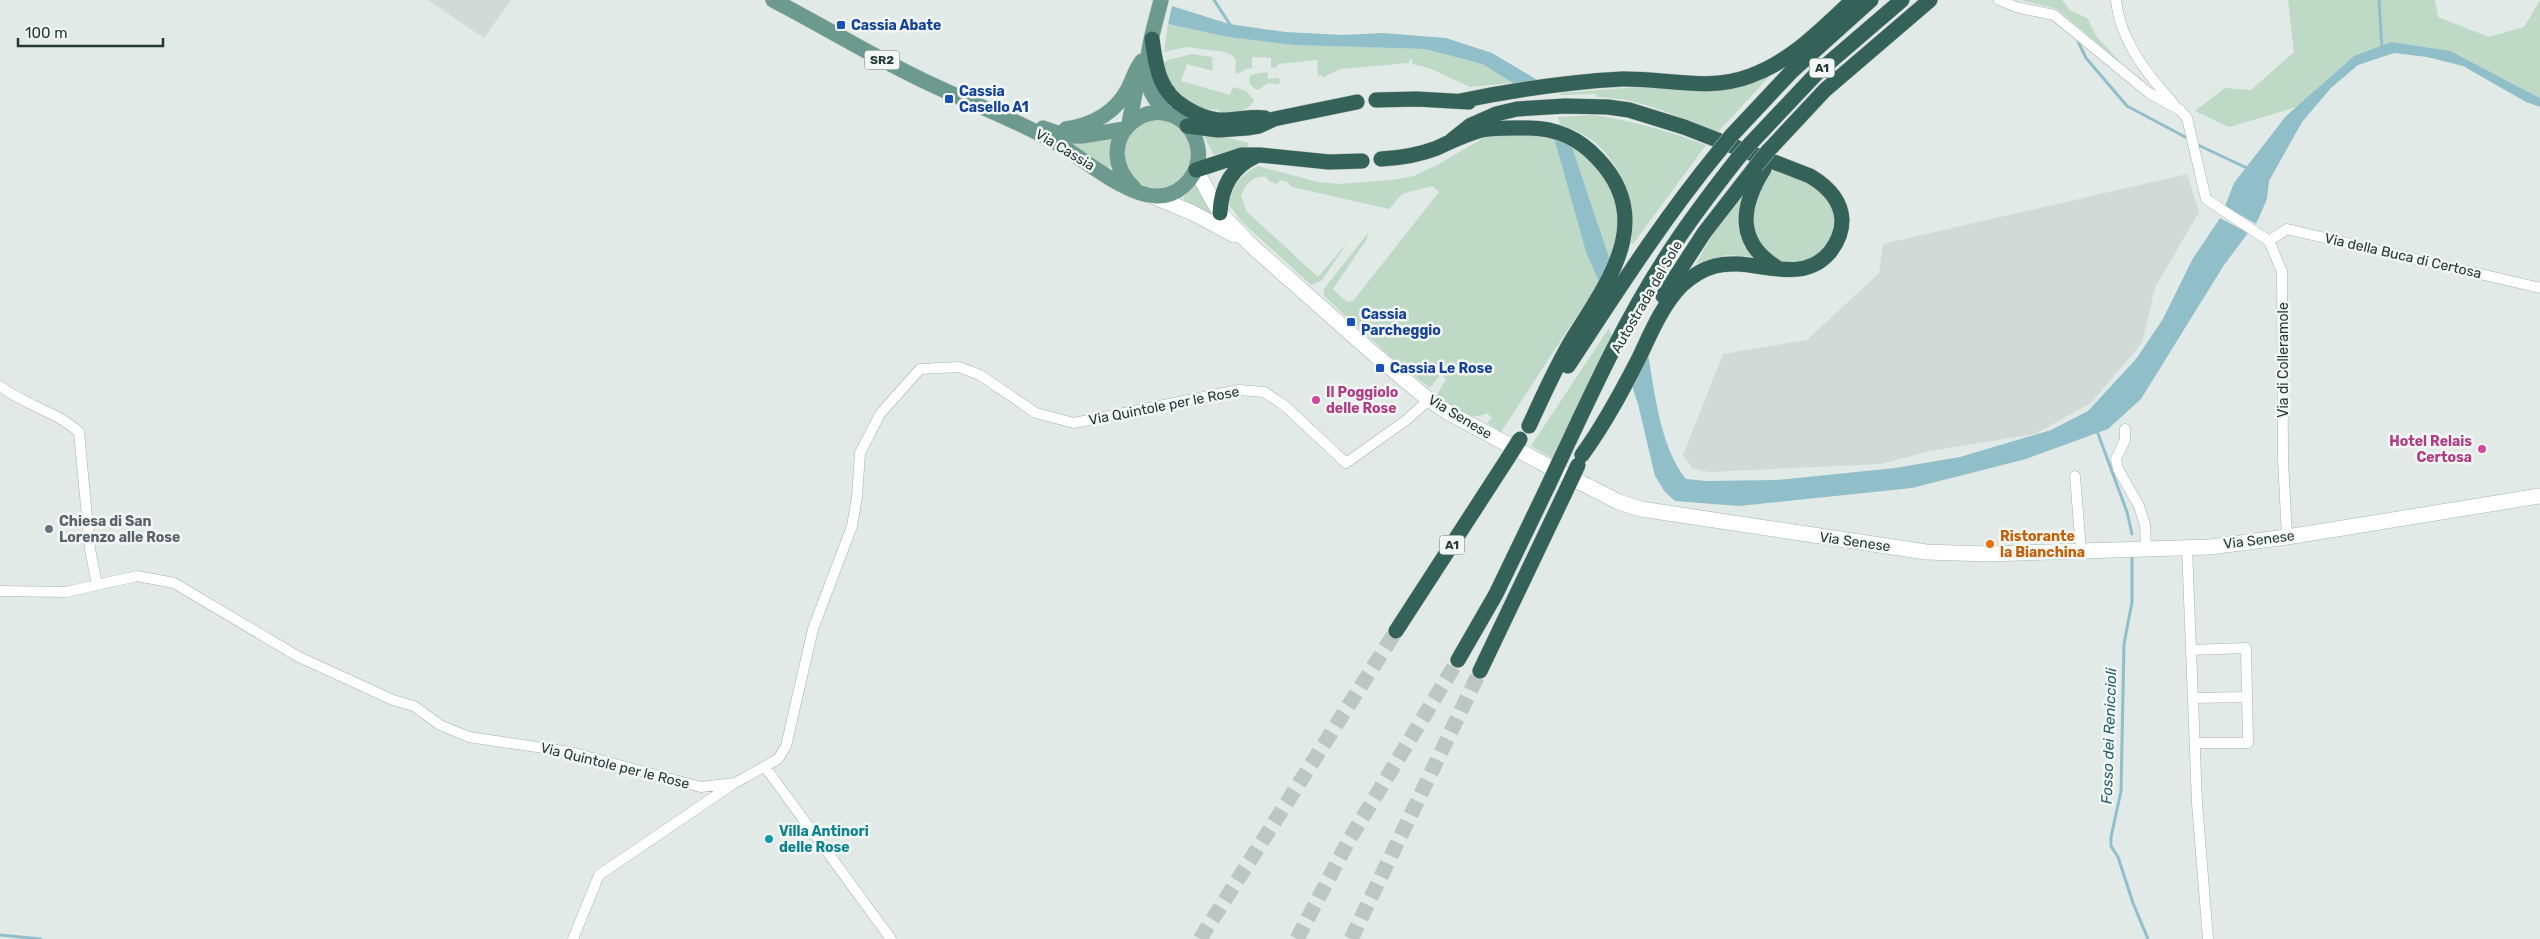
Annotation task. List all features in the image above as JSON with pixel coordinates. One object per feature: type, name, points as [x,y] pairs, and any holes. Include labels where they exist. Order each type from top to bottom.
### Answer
[{"type":"highway","points":[[1376,100],[1460,100],[1506,91],[1622,79],[1720,83],[1748,78],[1790,56],[1853,0]]},
{"type":"highway","name":"Autostrada del Sole","points":[[1396,631],[1529,426],[1598,310],[1627,276],[1731,136],[1791,72],[1871,0]]},
{"type":"highway","name":"Autostrada del Sole","points":[[1458,660],[1496,594],[1606,363],[1644,292],[1689,223],[1738,158],[1817,73],[1902,0]]},
{"type":"highway","name":"Autostrada del Sole","points":[[1650,327],[1704,233],[1814,102],[1854,63],[1930,0]]},
{"type":"highway","points":[[1152,38],[1161,82],[1169,96],[1178,104],[1198,115],[1218,120],[1257,117],[1274,119]]},
{"type":"highway","points":[[1460,100],[1493,111],[1565,106],[1608,107],[1651,116],[1806,174],[1824,185],[1840,209],[1842,225],[1838,240],[1831,251],[1816,264],[1804,269],[1781,270],[1736,264],[1714,266],[1703,270],[1683,284],[1650,327],[1615,397],[1580,460],[1480,671]]},
{"type":"highway","points":[[1187,126],[1218,130],[1240,129],[1259,126],[1274,119],[1357,102]]},
{"type":"highway","points":[[1452,140],[1493,111]]},
{"type":"highway","points":[[1382,159],[1417,154],[1452,140],[1492,129],[1528,128],[1550,130],[1578,141],[1605,166],[1621,197],[1626,212],[1625,234],[1620,255],[1598,310]]},
{"type":"highway","points":[[1196,170],[1242,155],[1260,155],[1321,162],[1362,161]]},
{"type":"highway","points":[[1220,213],[1224,188],[1230,177],[1248,160],[1260,155]]},
{"type":"highway","points":[[1760,167],[1747,215],[1746,228],[1755,251],[1781,270]]},
{"type":"main road","name":"Via Cassia","points":[[773,0],[918,78],[996,112],[1057,143],[1118,182],[1150,195]]},
{"type":"main road","points":[[1150,195],[1164,196],[1177,191],[1189,182],[1196,170],[1199,157],[1197,142],[1187,126],[1167,114],[1152,95],[1148,85],[1152,38],[1161,0]]},
{"type":"main road","points":[[1051,130],[1086,125],[1103,117],[1117,105],[1152,38]]},
{"type":"main road","points":[[1127,127],[1142,60]]},
{"type":"main road","name":"Via Cassia","points":[[996,112],[1066,136],[1082,136],[1127,127],[1147,115],[1167,114]]},
{"type":"main road","name":"Via Cassia","points":[[1127,127],[1119,141],[1116,154],[1118,167],[1124,179],[1134,188]]},
{"type":"main road","name":"Via Senese","points":[[1196,170],[1220,213],[1252,246],[1429,400],[1493,438],[1562,474],[1618,502],[1641,509],[1926,552],[1988,554],[2187,547],[2287,537],[2540,496]]},
{"type":"main road","name":"Via Senese","points":[[1150,195],[1193,213],[1252,246]]},
{"type":"street","points":[[1999,0],[2054,15],[2149,93],[2180,110]]},
{"type":"street","points":[[2116,0],[2131,47],[2141,64],[2187,118],[2206,199],[2222,212],[2269,241]]},
{"type":"street","name":"Via della Buca di Certosa","points":[[2269,241],[2287,229],[2540,288]]},
{"type":"street","name":"Via di Colleramole","points":[[2269,241],[2282,272],[2283,460],[2287,537]]},
{"type":"street","name":"Via Quintole per le Rose","points":[[0,591],[66,592],[137,576],[174,582],[299,656],[394,700],[414,706],[440,725],[468,737],[570,752],[701,787],[736,782],[778,759],[786,746],[813,629],[852,526],[857,497],[860,453],[880,414],[920,368],[959,367],[980,375],[1036,412],[1074,423],[1239,390],[1264,392],[1284,405],[1346,463],[1405,421],[1429,400]]},
{"type":"street","points":[[0,386],[11,395],[68,422],[79,432],[90,549],[97,584]]},
{"type":"street","points":[[2125,429],[2125,440],[2116,459],[2118,468],[2139,506],[2145,525],[2146,548]]},
{"type":"street","points":[[2075,476],[2081,550]]},
{"type":"street","points":[[2187,547],[2197,803],[2208,939]]},
{"type":"street","points":[[2191,650],[2246,648],[2248,696],[2248,743],[2194,743]]},
{"type":"street","points":[[2193,698],[2248,696]]},
{"type":"street","points":[[765,767],[891,939]]},
{"type":"street","points":[[573,939],[598,875],[736,782]]},
{"type":"shaded area","points":[[428,0],[511,0],[484,38]]},
{"type":"shaded area","points":[[2187,174],[2199,212],[2155,288],[2142,343],[2091,403],[2035,434],[1930,451],[1881,464],[1709,472],[1692,468],[1683,455],[1723,354],[1807,340],[1879,273],[1883,244]]},
{"type":"green space","points":[[2021,0],[2062,0],[2070,10],[2087,18],[2097,37],[2121,63],[2057,9]]},
{"type":"green space","points":[[2288,0],[2435,0],[2438,17],[2489,37],[2524,27],[2540,0],[2540,98],[2504,79],[2391,42],[2354,56],[2297,107],[2229,127],[2195,111],[2225,88],[2251,90],[2294,52]]},
{"type":"green space","points":[[1168,24],[1228,37],[1293,45],[1425,49],[1482,64],[1513,83],[1470,87],[1429,68],[1412,64],[1413,60],[1410,59],[1409,63],[1340,69],[1322,78],[1322,75],[1318,76],[1317,60],[1278,64],[1275,68],[1271,67],[1271,58],[1252,57],[1252,67],[1254,68],[1246,69],[1237,74],[1235,72],[1236,60],[1232,55],[1224,52],[1186,47],[1164,52]]},
{"type":"green space","points":[[1192,54],[1212,57],[1213,71],[1187,64],[1181,81],[1230,95],[1233,87],[1246,91],[1254,100],[1251,105],[1240,111],[1219,113],[1219,109],[1202,108],[1180,97],[1171,87],[1161,65],[1168,60]]},
{"type":"green space","points":[[1267,72],[1268,79],[1279,78],[1280,84],[1268,83],[1258,90],[1251,86],[1250,75]]},
{"type":"green space","points":[[1769,77],[1716,134],[1644,104],[1598,97],[1596,94],[1560,95],[1561,93]]},
{"type":"green space","points":[[1594,115],[1651,127],[1706,145],[1633,244],[1631,243],[1630,205],[1618,170],[1594,142],[1579,132],[1560,125],[1558,117]]},
{"type":"green space","points":[[1157,120],[1170,123],[1181,130],[1188,141],[1191,154],[1188,167],[1181,178],[1170,185],[1157,188],[1144,185],[1133,178],[1126,167],[1123,154],[1126,141],[1133,130],[1144,123]]},
{"type":"green space","points":[[1528,133],[1554,138],[1586,251],[1599,282],[1501,432],[1487,423],[1492,418],[1487,413],[1480,416],[1467,414],[1437,394],[1446,380],[1441,374],[1430,388],[1392,358],[1324,296],[1324,290],[1327,285],[1368,233],[1367,239],[1333,289],[1347,302],[1353,301],[1439,192],[1432,186],[1402,194],[1389,209],[1292,187],[1288,182],[1280,180],[1277,184],[1269,181],[1266,177],[1257,177],[1250,181],[1241,195],[1246,211],[1318,277],[1348,242],[1322,280],[1311,285],[1242,222],[1229,205],[1232,192],[1238,182],[1246,173],[1258,166],[1318,182],[1337,184],[1392,180],[1414,176],[1487,136]]},
{"type":"green space","points":[[1052,135],[1112,138],[1109,149],[1111,167],[1108,168],[1048,137]]},
{"type":"green space","points":[[1203,135],[1222,136],[1248,143],[1247,147],[1214,155]]},
{"type":"green space","points":[[1571,144],[1601,169],[1617,200],[1620,233],[1610,260]]},
{"type":"green space","points":[[1769,168],[1819,187],[1830,200],[1834,219],[1831,241],[1815,259],[1783,263],[1759,247],[1751,214]]},
{"type":"green space","points":[[1198,183],[1236,232],[1183,201],[1184,196]]},
{"type":"green space","points":[[1743,196],[1754,257],[1727,255],[1696,264],[1713,234]]},
{"type":"green space","points":[[1609,328],[1612,337],[1554,459],[1531,446]]},
{"type":"water","points":[[1172,6],[1229,24],[1285,32],[1343,35],[1383,33],[1446,38],[1492,53],[1539,81],[1513,83],[1482,64],[1425,49],[1293,45],[1228,37],[1168,24]]},
{"type":"water","points":[[2391,42],[2450,51],[2540,98],[2540,107],[2526,102],[2463,66],[2427,57],[2394,53],[2358,65],[2331,88],[2302,122],[2269,181],[2267,199],[2256,224],[2225,206],[2234,183],[2286,116],[2354,56]]},
{"type":"water","points":[[1554,138],[1571,144],[1610,260],[1599,282],[1586,252]]},
{"type":"water","points":[[2220,218],[2248,233],[2224,265],[2141,399],[2108,429],[2026,459],[1912,488],[1739,506],[1675,501],[1665,492],[1655,476],[1638,404],[1631,383],[1647,348],[1659,417],[1664,434],[1677,466],[1686,479],[1706,481],[1777,480],[1895,468],[1960,457],[2051,430],[2088,411],[2136,359],[2163,319],[2192,260]]},
{"type":"waterway","points":[[1214,0],[1231,26]]},
{"type":"waterway","points":[[2379,0],[2382,49]]},
{"type":"waterway","points":[[2076,37],[2086,58],[2127,106],[2189,139]]},
{"type":"waterway","points":[[2196,144],[2249,169]]},
{"type":"waterway","name":"Fosso dei Reniccioli","points":[[2097,431],[2127,512],[2132,534]]},
{"type":"waterway","name":"Fosso dei Reniccioli","points":[[2132,558],[2132,602],[2124,644],[2121,791],[2111,837],[2111,846],[2118,857],[2133,903],[2148,939]]},
{"type":"waterway","points":[[0,935],[41,939]]},
{"type":"tunnel","points":[[1200,939],[1396,631]]},
{"type":"tunnel","points":[[1297,939],[1349,840],[1458,660]]},
{"type":"tunnel","points":[[1351,939],[1480,671]]},
{"type":"place","name":"Cassia Abate","points":[[841,25]]},
{"type":"place","name":"Cassia Casello A1","points":[[949,99]]},
{"type":"place","name":"Cassia Parcheggio","points":[[1351,322]]},
{"type":"place","name":"Cassia Le Rose","points":[[1380,368]]},
{"type":"place","name":"Il Poggiolo delle Rose","points":[[1316,400]]},
{"type":"place","name":"Hotel Relais Certosa","points":[[2482,449]]},
{"type":"place","name":"Chiesa di San Lorenzo alle Rose","points":[[49,529]]},
{"type":"place","name":"Ristorante la Bianchina","points":[[1990,544]]},
{"type":"place","name":"Villa Antinori delle Rose","points":[[769,839]]}]
